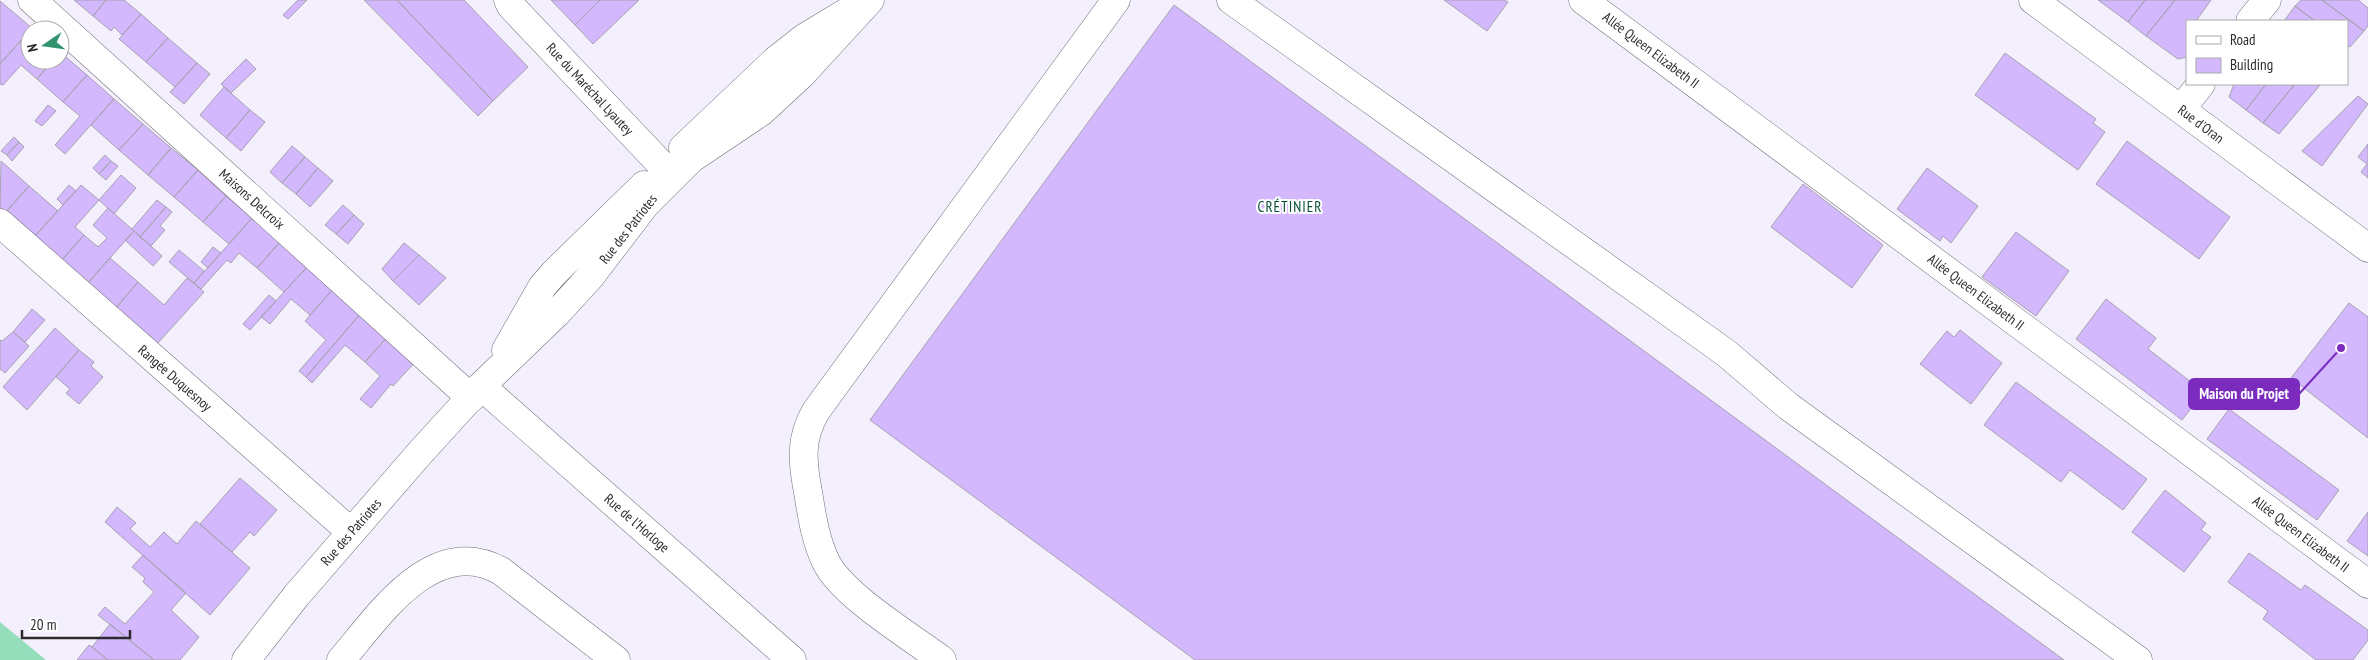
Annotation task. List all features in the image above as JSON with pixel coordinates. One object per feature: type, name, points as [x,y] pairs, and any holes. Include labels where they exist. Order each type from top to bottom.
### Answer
[{"type":"street","name":"Maisons Delcroix","points":[[32,0],[476,392]]},
{"type":"street","name":"Rue du Maréchal Lyautey","points":[[508,0],[511,6],[668,172]]},
{"type":"street","name":"Rue des Patriotes","points":[[246,660],[296,596],[476,392],[557,313],[590,277],[668,172],[776,60],[804,38],[862,0]]},
{"type":"street","name":"Rue des Patriotes","points":[[668,172],[691,159],[761,112],[802,74],[870,0]]},
{"type":"street","points":[[942,660],[846,589],[826,563],[814,530],[803,464],[804,436],[816,410],[1116,0]]},
{"type":"street","points":[[1231,0],[1718,348],[1788,406],[2138,660]]},
{"type":"street","name":"Allée Queen Elizabeth II","points":[[1583,0],[2368,584]]},
{"type":"street","name":"Rue d'Oran","points":[[2033,0],[2368,248]]},
{"type":"street","points":[[2251,20],[2267,0]]},
{"type":"street","points":[[2181,109],[2200,85]]},
{"type":"street","name":"Rangée Duquesnoy","points":[[0,223],[351,532]]},
{"type":"street","name":"Rue de l'Horloge","points":[[476,392],[792,660]]},
{"type":"street","points":[[340,660],[408,583],[432,570],[464,562],[490,565],[501,572],[616,660]]},
{"type":"green space","points":[[0,622],[46,660],[0,660]]},
{"type":"building","points":[[74,0],[106,0],[93,16]]},
{"type":"building","points":[[106,0],[124,0],[141,14],[122,35],[114,27],[111,31],[93,16]]},
{"type":"building","points":[[298,0],[307,0],[288,19],[283,15]]},
{"type":"building","points":[[364,0],[397,0],[493,101],[478,116]]},
{"type":"building","points":[[397,0],[464,0],[528,67],[493,101]]},
{"type":"building","points":[[551,0],[600,0],[575,25]]},
{"type":"building","points":[[600,0],[639,0],[593,44],[575,25]]},
{"type":"building","points":[[1444,0],[1504,0],[1508,2],[1487,31]]},
{"type":"building","points":[[2098,0],[2145,0],[2128,22]]},
{"type":"building","points":[[2145,0],[2175,0],[2146,36],[2128,22]]},
{"type":"building","points":[[2175,0],[2211,0],[2197,20],[2186,20],[2186,57],[2178,59],[2146,36]]},
{"type":"building","points":[[2301,0],[2322,0],[2364,31],[2350,47],[2348,46],[2348,20],[2314,20],[2295,6]]},
{"type":"building","points":[[2322,0],[2358,0],[2368,8],[2368,26],[2364,31]]},
{"type":"building","points":[[0,1],[23,20],[20,20],[20,42],[0,64]]},
{"type":"building","points":[[1174,5],[2064,660],[1195,660],[870,420]]},
{"type":"building","points":[[2295,6],[2314,20],[2285,20]]},
{"type":"building","points":[[141,14],[168,38],[146,62],[119,39]]},
{"type":"building","points":[[168,38],[197,63],[175,87],[146,62]]},
{"type":"building","points":[[20,41],[20,66],[3,85],[0,84],[0,64]]},
{"type":"building","points":[[2005,53],[2096,119],[2093,123],[2105,132],[2078,170],[1975,95]]},
{"type":"building","points":[[246,59],[256,69],[231,93],[221,84]]},
{"type":"building","points":[[70,61],[87,75],[63,102],[37,79],[45,70],[70,70]]},
{"type":"building","points":[[197,63],[210,74],[184,104],[170,92]]},
{"type":"building","points":[[27,70],[45,70],[37,79]]},
{"type":"building","points":[[87,75],[114,99],[65,154],[55,145],[80,116],[63,102]]},
{"type":"building","points":[[2234,85],[2265,85],[2246,110],[2229,97]]},
{"type":"building","points":[[2265,85],[2294,85],[2263,123],[2246,110]]},
{"type":"building","points":[[2294,85],[2320,85],[2279,134],[2263,123]]},
{"type":"building","points":[[224,87],[250,110],[226,138],[200,115]]},
{"type":"building","points":[[2358,96],[2368,104],[2322,166],[2302,151]]},
{"type":"building","points":[[114,99],[143,124],[119,150],[91,125]]},
{"type":"building","points":[[48,105],[56,111],[42,126],[35,121]]},
{"type":"building","points":[[250,110],[265,122],[241,151],[226,138]]},
{"type":"building","points":[[143,124],[171,148],[148,175],[119,150]]},
{"type":"building","points":[[14,137],[19,142],[7,155],[1,151]]},
{"type":"building","points":[[2127,141],[2230,217],[2199,259],[2096,184]]},
{"type":"building","points":[[19,142],[24,147],[12,161],[7,155]]},
{"type":"building","points":[[2368,144],[2368,178],[2361,172],[2367,164],[2358,157]]},
{"type":"building","points":[[292,146],[305,157],[282,183],[270,172]]},
{"type":"building","points":[[171,148],[198,170],[174,197],[148,175]]},
{"type":"building","points":[[105,155],[111,161],[99,174],[93,168]]},
{"type":"building","points":[[305,157],[318,168],[296,194],[282,183]]},
{"type":"building","points":[[1,161],[29,186],[6,212],[0,207]]},
{"type":"building","points":[[111,161],[118,166],[106,180],[99,174]]},
{"type":"building","points":[[318,168],[333,181],[310,207],[296,194]]},
{"type":"building","points":[[1927,168],[1978,206],[1951,243],[1943,236],[1940,241],[1897,209]]},
{"type":"building","points":[[198,170],[226,196],[203,222],[174,197]]},
{"type":"building","points":[[121,175],[136,188],[114,214],[99,200]]},
{"type":"building","points":[[1803,184],[1883,245],[1852,288],[1771,227]]},
{"type":"building","points":[[69,185],[76,191],[63,205],[57,199]]},
{"type":"building","points":[[81,185],[99,200],[75,227],[84,235],[61,261],[34,237]]},
{"type":"building","points":[[29,186],[58,211],[34,237],[6,212]]},
{"type":"building","points":[[226,196],[252,218],[229,244],[203,222]]},
{"type":"building","points":[[157,200],[166,207],[140,237],[132,229]]},
{"type":"building","points":[[343,205],[354,215],[336,234],[325,225]]},
{"type":"building","points":[[166,207],[172,212],[160,226],[165,230],[151,246],[140,237]]},
{"type":"building","points":[[108,208],[134,231],[87,284],[61,261],[84,235],[98,247],[107,238],[93,225]]},
{"type":"building","points":[[354,215],[364,224],[348,244],[336,234]]},
{"type":"building","points":[[252,218],[280,242],[257,268],[239,253],[231,263],[227,260],[201,289],[194,283]]},
{"type":"building","points":[[134,231],[162,256],[153,266],[125,240]]},
{"type":"building","points":[[2016,232],[2069,271],[2036,316],[1982,277]]},
{"type":"building","points":[[280,242],[308,266],[284,292],[257,268]]},
{"type":"building","points":[[404,243],[419,255],[393,281],[382,269]]},
{"type":"building","points":[[213,247],[221,253],[208,268],[201,262]]},
{"type":"building","points":[[179,250],[204,271],[194,283],[169,262]]},
{"type":"building","points":[[419,255],[446,278],[419,305],[393,281]]},
{"type":"building","points":[[110,258],[138,282],[115,309],[87,284]]},
{"type":"building","points":[[308,266],[334,288],[310,315],[291,299],[270,324],[261,317]]},
{"type":"building","points":[[187,278],[204,292],[157,344],[115,309],[138,282],[164,305]]},
{"type":"building","points":[[334,288],[362,312],[306,377],[299,371],[326,340],[305,321]]},
{"type":"building","points":[[269,295],[276,301],[250,330],[243,324]]},
{"type":"building","points":[[2106,299],[2156,338],[2148,349],[2204,392],[2182,420],[2076,339]]},
{"type":"building","points":[[2349,303],[2368,317],[2368,438],[2291,378]]},
{"type":"building","points":[[32,309],[45,320],[25,342],[13,332]]},
{"type":"building","points":[[362,312],[389,335],[365,362],[345,345],[312,383],[306,377]]},
{"type":"building","points":[[55,328],[79,350],[27,410],[3,387]]},
{"type":"building","points":[[1960,330],[2002,363],[1971,404],[1920,364],[1947,331],[1954,337]]},
{"type":"building","points":[[13,332],[29,346],[5,373],[0,369],[0,340],[2,341]]},
{"type":"building","points":[[389,335],[417,360],[393,386],[391,384],[371,408],[360,399],[380,376],[365,362]]},
{"type":"building","points":[[79,350],[94,362],[91,366],[103,377],[79,404],[66,393],[70,389],[56,377]]},
{"type":"building","points":[[2016,382],[2147,479],[2123,510],[2070,470],[2061,482],[1984,425]]},
{"type":"building","points":[[2229,409],[2339,490],[2317,520],[2207,439]]},
{"type":"building","points":[[240,478],[277,510],[254,536],[250,532],[232,552],[200,524]]},
{"type":"building","points":[[2165,490],[2206,523],[2201,530],[2211,537],[2184,572],[2132,532]]},
{"type":"building","points":[[117,507],[136,523],[130,529],[150,547],[164,532],[177,544],[196,521],[250,568],[210,615],[105,522]]},
{"type":"building","points":[[2368,512],[2368,556],[2347,541]]},
{"type":"building","points":[[2249,553],[2301,590],[2305,585],[2368,630],[2368,640],[2353,660],[2316,660],[2263,619],[2268,611],[2228,582]]},
{"type":"building","points":[[143,555],[186,593],[171,610],[199,637],[180,660],[154,660],[98,615],[105,607],[125,624],[154,592],[143,582],[145,578],[132,567]]},
{"type":"building","points":[[110,624],[154,660],[108,660],[92,647]]},
{"type":"building","points":[[89,645],[92,647],[108,660],[77,660]]},
{"type":"place","name":"Maison du Projet","points":[[2341,348]]},
{"type":"district","name":"CRÉTINIER","points":[[1290,207]]}]
